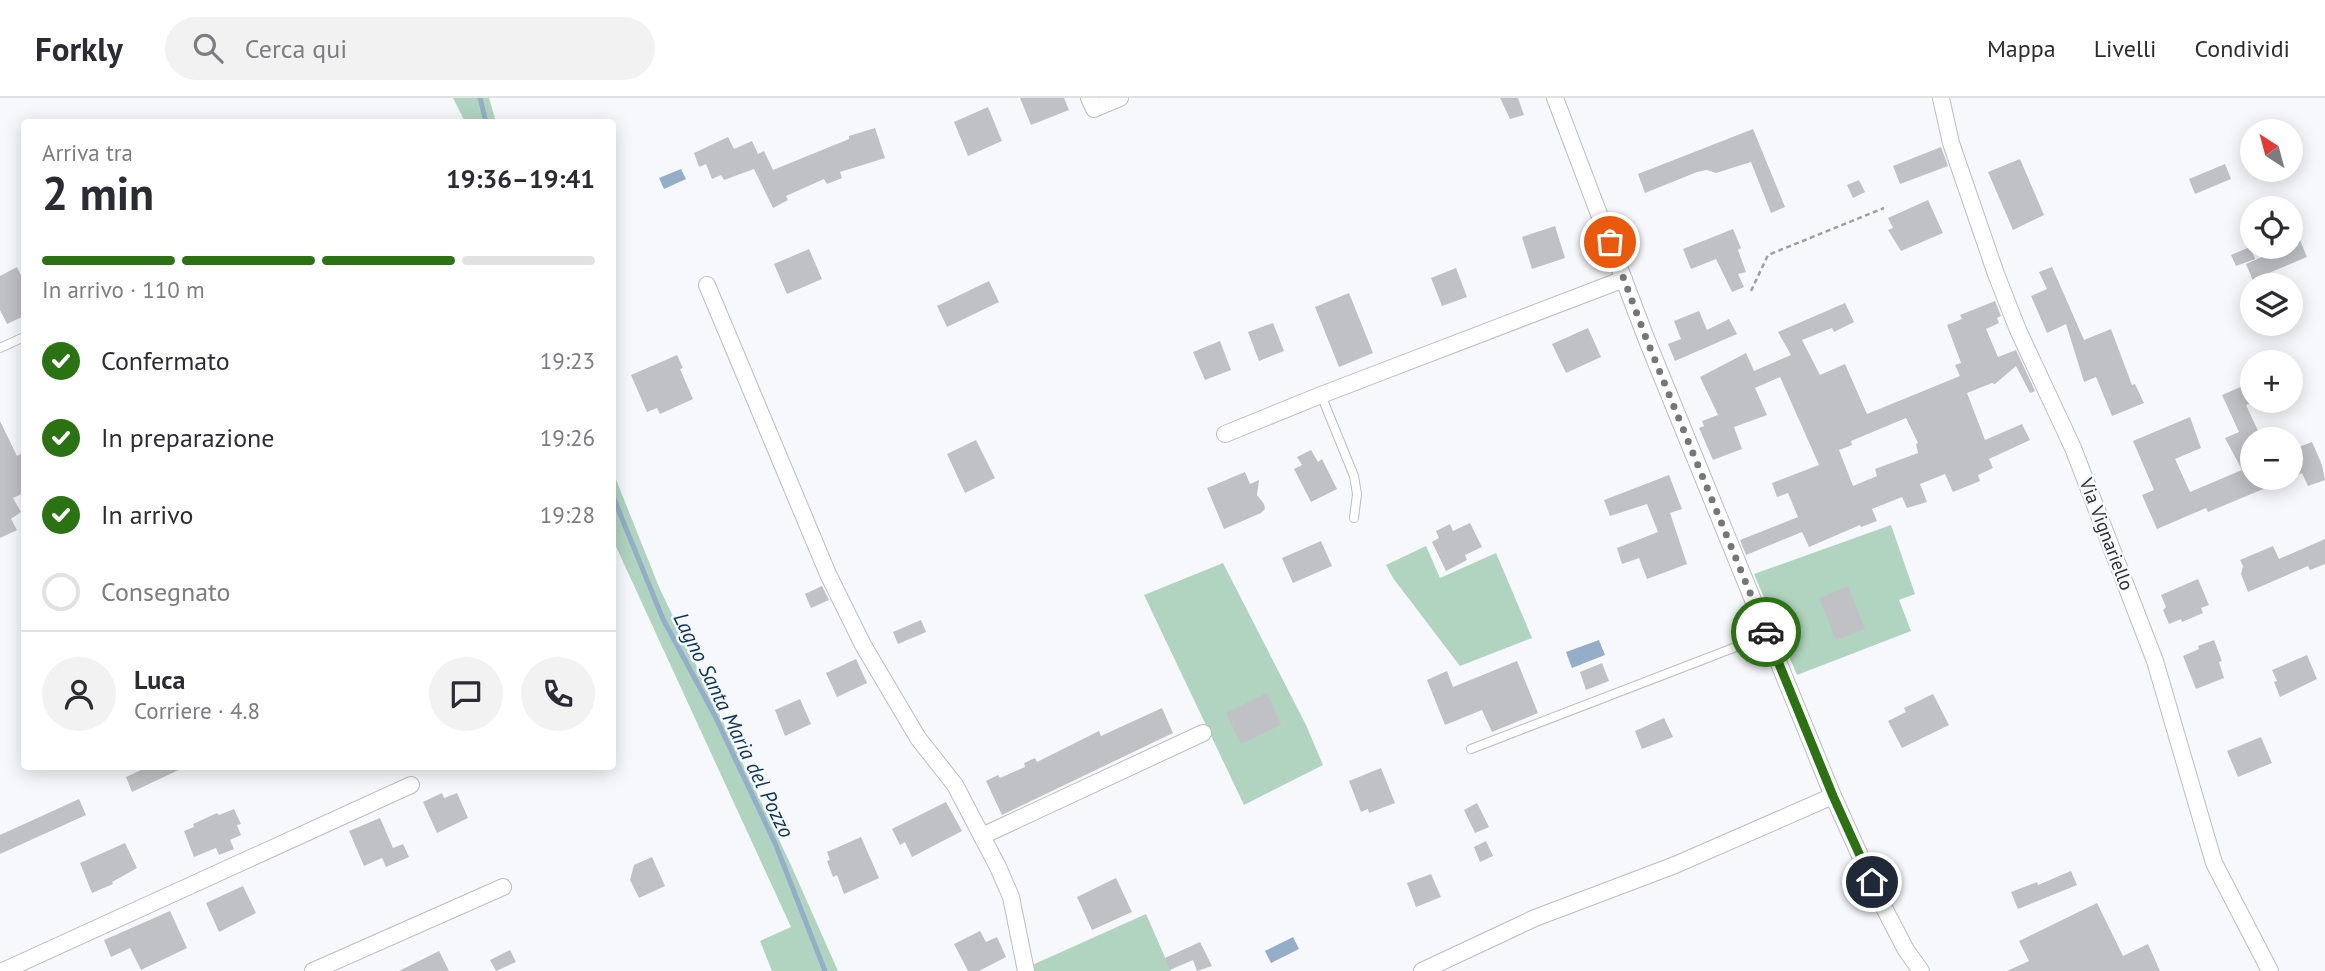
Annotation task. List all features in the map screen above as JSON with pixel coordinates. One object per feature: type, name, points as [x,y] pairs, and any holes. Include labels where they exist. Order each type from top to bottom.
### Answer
[{"type":"street","points":[[1089,98],[1094,109],[1120,98]]},
{"type":"street","points":[[1555,98],[1624,279],[1833,796],[1882,904],[1906,950],[1921,971]]},
{"type":"street","name":"Via Vignariello","points":[[1941,98],[1951,143],[1996,274],[2018,330],[2073,448],[2153,654],[2214,863],[2270,971]]},
{"type":"street","points":[[1225,434],[1624,279]]},
{"type":"street","points":[[707,285],[828,574],[863,645],[918,738],[955,785],[1011,897],[1026,971]]},
{"type":"street","points":[[982,836],[1203,733]]},
{"type":"street","points":[[3,971],[411,785]]},
{"type":"street","points":[[1422,971],[1535,918],[1675,865],[1833,796]]},
{"type":"street","points":[[313,971],[503,887]]},
{"type":"lane","points":[[0,348],[21,338]]},
{"type":"lane","points":[[1321,395],[1354,476],[1357,495],[1354,518]]},
{"type":"lane","points":[[1471,749],[1767,635]]},
{"type":"path","points":[[1751,291],[1768,255],[1884,208]]},
{"type":"green space","points":[[453,98],[489,98],[495,119],[464,119]]},
{"type":"green space","points":[[616,480],[659,587],[790,863],[838,971],[772,971],[760,941],[791,927],[616,547]]},
{"type":"green space","points":[[1891,525],[1915,594],[1899,600],[1911,631],[1797,675],[1754,574]]},
{"type":"green space","points":[[1426,546],[1440,578],[1496,553],[1532,638],[1460,666],[1386,565]]},
{"type":"green space","points":[[1223,563],[1306,725],[1323,765],[1244,805],[1144,595]]},
{"type":"green space","points":[[1146,914],[1171,971],[1031,971],[1030,966]]},
{"type":"water","points":[[681,169],[686,179],[664,189],[659,178]]},
{"type":"water","points":[[1599,640],[1605,655],[1572,668],[1566,652]]},
{"type":"water","points":[[1293,937],[1299,949],[1271,963],[1265,951]]},
{"type":"building","points":[[1020,98],[1064,98],[1069,110],[1031,125]]},
{"type":"building","points":[[1500,98],[1518,98],[1524,115],[1510,119]]},
{"type":"building","points":[[988,107],[1002,141],[968,156],[954,122]]},
{"type":"building","points":[[875,128],[885,158],[840,172],[842,178],[827,184],[824,179],[786,196],[788,200],[773,208],[754,169],[724,180],[721,175],[712,179],[706,164],[699,167],[694,153],[728,137],[734,149],[752,141],[758,154],[764,151],[773,170],[849,139],[849,136]]},
{"type":"building","points":[[1753,129],[1785,207],[1771,213],[1751,162],[1716,173],[1707,170],[1697,172],[1645,193],[1638,174]]},
{"type":"building","points":[[1941,147],[1948,166],[1900,184],[1893,166]]},
{"type":"building","points":[[2020,159],[2044,215],[2013,230],[1988,172]]},
{"type":"building","points":[[2225,164],[2231,179],[2195,194],[2189,179]]},
{"type":"building","points":[[1859,180],[1865,192],[1853,198],[1847,185]]},
{"type":"building","points":[[1928,200],[1943,233],[1901,251],[1888,230],[1893,228],[1888,218]]},
{"type":"building","points":[[1555,226],[1565,258],[1532,269],[1522,237]]},
{"type":"building","points":[[1733,229],[1741,248],[1738,250],[1746,272],[1738,274],[1744,287],[1732,292],[1716,259],[1691,269],[1683,249]]},
{"type":"building","points":[[809,249],[822,279],[787,294],[774,264]]},
{"type":"building","points":[[2240,251],[2240,259],[2255,259],[2236,266],[2231,255]]},
{"type":"building","points":[[2257,259],[2302,259],[2269,273],[2250,273],[2246,264]]},
{"type":"building","points":[[17,267],[21,276],[21,317],[7,324],[0,310],[0,276]]},
{"type":"building","points":[[2052,267],[2084,340],[2111,329],[2132,385],[2135,384],[2144,403],[2112,416],[2096,377],[2084,382],[2066,324],[2047,333],[2031,296],[2047,289],[2039,272]]},
{"type":"building","points":[[1456,268],[1467,297],[1442,306],[1431,278]]},
{"type":"building","points":[[989,281],[999,302],[947,327],[937,306]]},
{"type":"building","points":[[1349,293],[1373,353],[1339,367],[1315,307]]},
{"type":"building","points":[[1995,301],[2001,316],[1997,318],[1999,323],[1986,329],[1998,357],[2016,350],[2035,391],[2030,393],[2016,366],[1995,384],[1967,393],[1985,440],[2022,424],[2030,440],[1989,459],[1993,468],[1978,475],[1980,481],[1953,492],[1945,474],[1920,484],[1927,502],[1907,508],[1902,497],[1872,509],[1877,521],[1861,527],[1860,525],[1809,547],[1802,532],[1746,555],[1740,540],[1798,517],[1788,493],[1777,497],[1772,483],[1819,465],[1780,377],[1755,388],[1767,415],[1734,427],[1742,449],[1713,460],[1699,428],[1704,426],[1702,421],[1718,415],[1700,377],[1746,353],[1754,371],[1791,355],[1778,332],[1845,303],[1854,322],[1834,332],[1832,328],[1802,340],[1820,375],[1845,364],[1867,414],[1960,376],[1955,365],[1961,363],[1947,325],[1962,319],[1960,315]],"holes":[[[1906,418],[1918,443],[1918,453],[1875,469],[1877,476],[1853,486],[1839,450],[1852,445],[1851,441]]]},
{"type":"building","points":[[1699,311],[1707,330],[1729,319],[1737,334],[1675,361],[1668,344],[1681,339],[1674,321]]},
{"type":"building","points":[[1273,323],[1284,351],[1259,361],[1248,332]]},
{"type":"building","points":[[1588,328],[1601,357],[1566,373],[1552,344]]},
{"type":"building","points":[[1220,341],[1231,370],[1205,380],[1193,352]]},
{"type":"building","points":[[677,355],[693,399],[660,414],[657,408],[647,412],[631,375]]},
{"type":"building","points":[[2240,387],[2240,413],[2250,413],[2256,427],[2240,427],[2240,466],[2225,438],[2239,432],[2222,395]]},
{"type":"building","points":[[2190,417],[2201,448],[2175,459],[2190,492],[2240,471],[2240,490],[2261,490],[2208,512],[2206,508],[2157,529],[2142,495],[2154,490],[2133,441]]},
{"type":"building","points":[[0,421],[17,456],[21,454],[21,494],[13,498],[21,512],[11,519],[17,530],[0,538]]},
{"type":"building","points":[[976,440],[995,478],[965,493],[947,454]]},
{"type":"building","points":[[2312,442],[2325,480],[2308,486],[2303,475],[2303,445]]},
{"type":"building","points":[[1311,450],[1318,462],[1322,459],[1337,489],[1311,502],[1294,469],[1302,465],[1297,457]]},
{"type":"building","points":[[1245,472],[1250,484],[1259,480],[1257,495],[1265,509],[1224,529],[1207,488]]},
{"type":"building","points":[[1669,475],[1682,509],[1670,513],[1687,564],[1647,579],[1639,558],[1622,564],[1617,548],[1658,532],[1647,504],[1610,516],[1604,500]]},
{"type":"building","points":[[1470,523],[1482,547],[1465,555],[1467,560],[1446,571],[1432,542],[1439,538],[1436,531],[1450,524],[1453,531]]},
{"type":"building","points":[[2325,539],[2325,564],[2310,570],[2308,566],[2248,592],[2241,574],[2243,566],[2240,560],[2273,546],[2279,559]]},
{"type":"building","points":[[1321,541],[1332,566],[1293,583],[1282,558]]},
{"type":"building","points":[[2198,579],[2209,605],[2201,608],[2203,613],[2169,624],[2161,595]]},
{"type":"building","points":[[822,586],[829,600],[811,608],[805,594]]},
{"type":"building","points":[[1848,586],[1865,629],[1836,640],[1819,598]]},
{"type":"building","points":[[921,620],[926,632],[898,644],[893,632]]},
{"type":"building","points":[[2214,640],[2222,661],[2219,662],[2224,678],[2196,689],[2183,656]]},
{"type":"building","points":[[2307,655],[2317,679],[2280,697],[2272,670]]},
{"type":"building","points":[[856,659],[867,683],[837,697],[826,673]]},
{"type":"building","points":[[1517,661],[1538,713],[1492,732],[1482,710],[1445,725],[1427,680],[1447,671],[1453,687]]},
{"type":"building","points":[[1602,663],[1609,681],[1586,690],[1580,672]]},
{"type":"building","points":[[1267,693],[1281,725],[1241,744],[1226,713]]},
{"type":"building","points":[[1933,694],[1949,725],[1902,748],[1888,721],[1906,712],[1904,708]]},
{"type":"building","points":[[800,699],[811,724],[785,736],[775,710]]},
{"type":"building","points":[[1162,708],[1173,733],[1002,815],[986,781],[1025,767],[1024,763],[1035,758],[1037,762],[1099,731],[1101,736]]},
{"type":"building","points":[[1664,718],[1673,737],[1642,749],[1635,731]]},
{"type":"building","points":[[2261,737],[2272,763],[2238,777],[2227,751]]},
{"type":"building","points":[[1381,768],[1395,803],[1369,813],[1368,809],[1361,812],[1349,781]]},
{"type":"building","points":[[141,770],[179,770],[132,792],[126,777]]},
{"type":"building","points":[[442,793],[444,798],[457,793],[468,818],[437,833],[423,802]]},
{"type":"building","points":[[79,799],[86,815],[0,854],[0,835]]},
{"type":"building","points":[[946,802],[962,831],[912,857],[905,842],[900,845],[892,829]]},
{"type":"building","points":[[1477,803],[1489,827],[1475,833],[1464,810]]},
{"type":"building","points":[[234,809],[241,824],[237,825],[241,835],[230,840],[234,849],[219,855],[216,848],[194,857],[184,831],[217,813],[219,815]]},
{"type":"building","points":[[380,818],[393,848],[403,844],[409,857],[386,867],[382,858],[364,866],[349,831]]},
{"type":"building","points":[[861,837],[879,878],[844,894],[837,875],[833,877],[827,861],[830,860],[827,852]]},
{"type":"building","points":[[1486,841],[1493,856],[1480,862],[1474,847]]},
{"type":"building","points":[[125,843],[137,868],[112,882],[113,884],[92,893],[80,863]]},
{"type":"building","points":[[652,857],[665,886],[639,898],[630,880],[634,865]]},
{"type":"building","points":[[2071,871],[2077,885],[2018,909],[2011,892],[2037,882],[2038,885]]},
{"type":"building","points":[[1431,874],[1441,897],[1416,907],[1407,883]]},
{"type":"building","points":[[1116,878],[1132,912],[1092,930],[1077,897]]},
{"type":"building","points":[[243,886],[256,913],[219,932],[206,903]]},
{"type":"building","points":[[2097,903],[2123,956],[2148,944],[2160,971],[2007,971],[2029,961],[2019,941]]},
{"type":"building","points":[[170,911],[187,948],[141,970],[130,948],[111,957],[104,940]]},
{"type":"building","points":[[980,931],[986,942],[997,937],[1006,957],[979,971],[968,971],[954,944]]},
{"type":"building","points":[[1200,942],[1212,966],[1197,971],[1193,960],[1170,970],[1165,958]]},
{"type":"building","points":[[510,950],[516,962],[496,971],[490,960]]},
{"type":"building","points":[[439,951],[449,971],[399,971]]},
{"type":"waterway","name":"Lagno Santa Maria del Pozzo","points":[[480,98],[485,119]]},
{"type":"waterway","name":"Lagno Santa Maria del Pozzo","points":[[616,504],[663,619],[715,716],[775,843],[825,971]]},
{"type":"way so far","points":[[1610,242],[1646,338],[1766,632]]},
{"type":"route","points":[[1766,632],[1833,796],[1872,882]]}]
